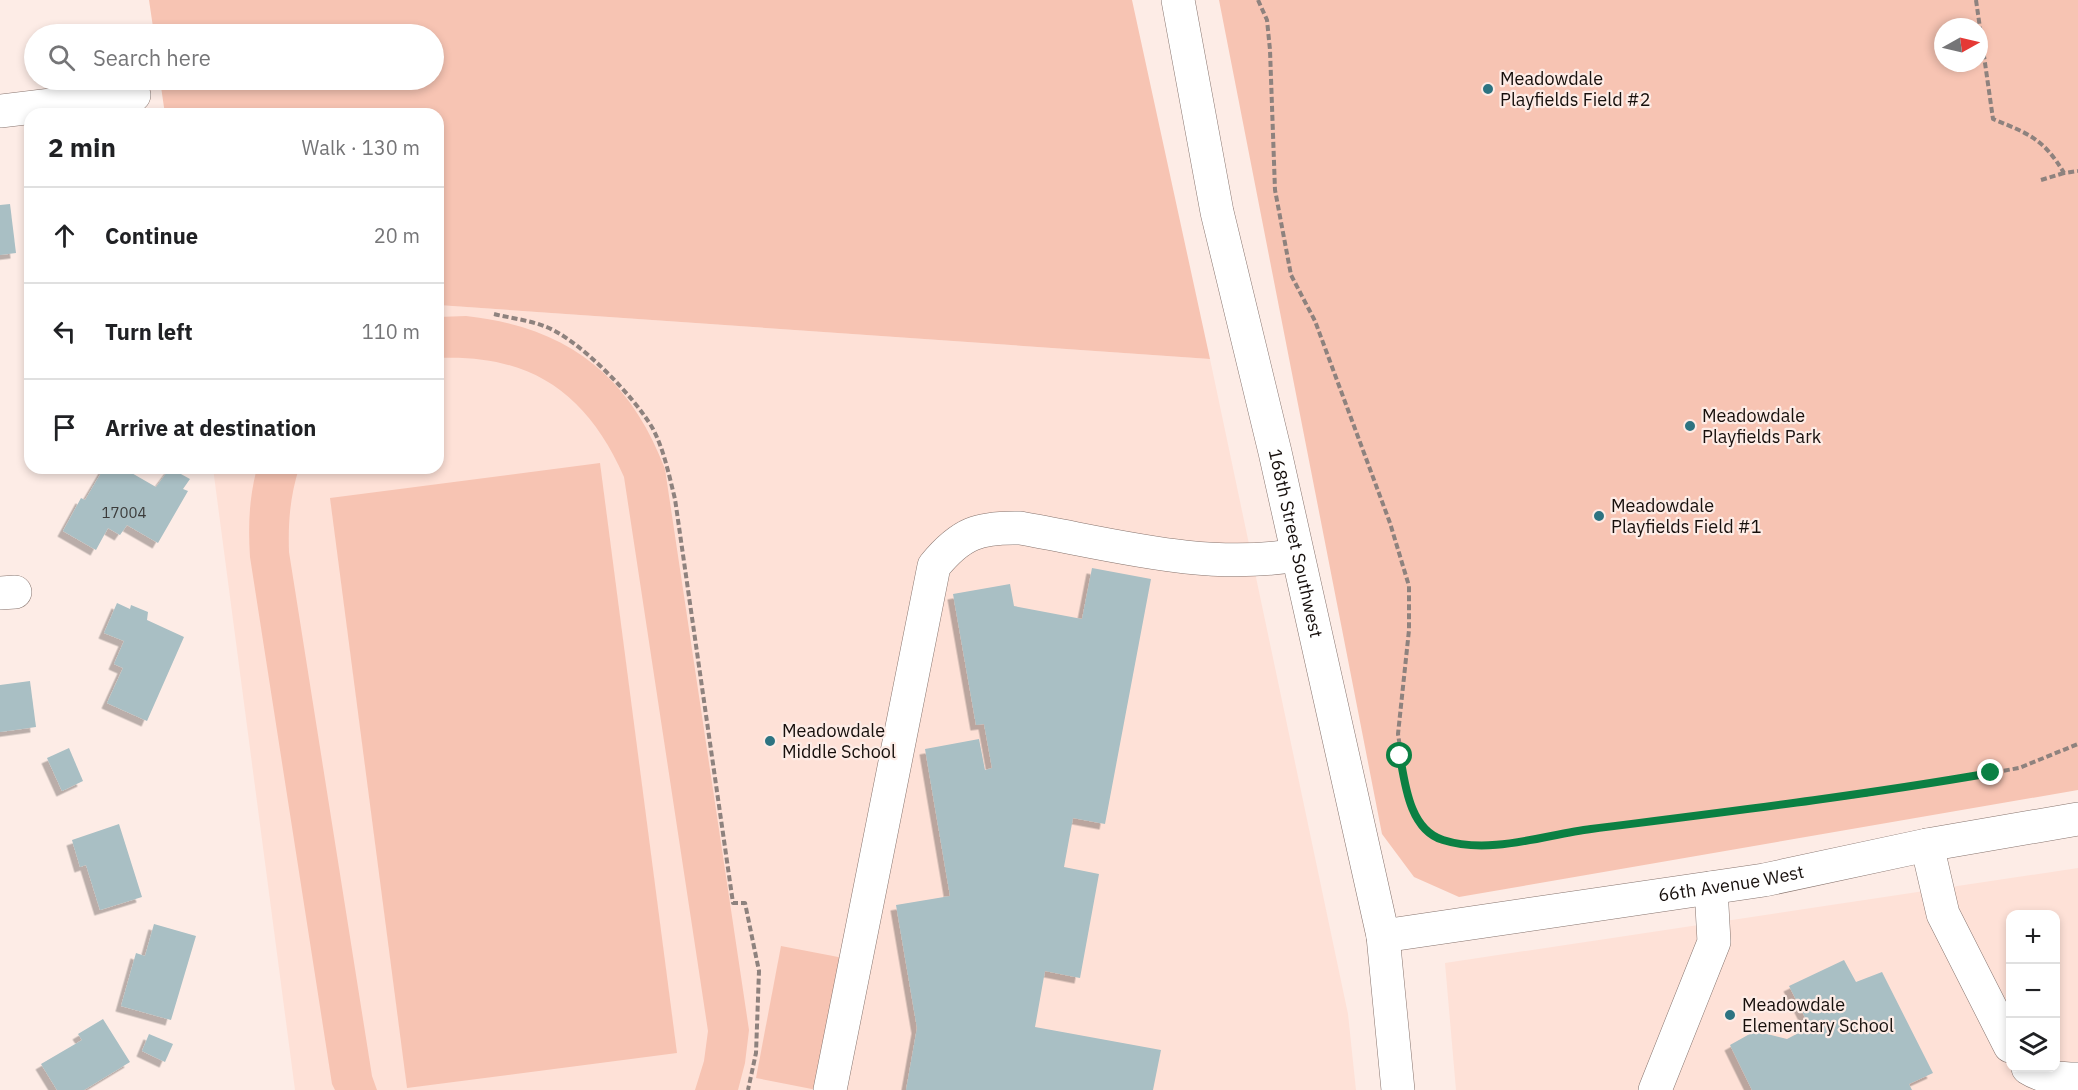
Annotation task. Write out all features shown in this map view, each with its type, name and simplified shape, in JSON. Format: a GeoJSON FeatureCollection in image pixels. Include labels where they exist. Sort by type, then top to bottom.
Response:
{"type":"FeatureCollection","features":[{"type":"Feature","properties":{"kind":"street","name":"168th Street Southwest"},"geometry":{"type":"LineString","coordinates":[[1178,0],[1217,212],[1383,936],[1398,1090]]}},
{"type":"Feature","properties":{"kind":"street"},"geometry":{"type":"LineString","coordinates":[[25,108],[134,95]]}},
{"type":"Feature","properties":{"kind":"street"},"geometry":{"type":"LineString","coordinates":[[0,111],[24,108]]}},
{"type":"Feature","properties":{"kind":"street"},"geometry":{"type":"LineString","coordinates":[[830,1090],[934,566],[950,546],[971,533],[996,527],[1020,528],[1204,561],[1239,562],[1297,555]]}},
{"type":"Feature","properties":{"kind":"street","name":"66th Avenue West"},"geometry":{"type":"LineString","coordinates":[[1383,936],[1764,880],[1927,845],[2078,819]]}},
{"type":"Feature","properties":{"kind":"street"},"geometry":{"type":"LineString","coordinates":[[1927,845],[1943,914],[2006,1038]]}},
{"type":"Feature","properties":{"kind":"street"},"geometry":{"type":"LineString","coordinates":[[1655,1090],[1713,942],[1711,888]]}},
{"type":"Feature","properties":{"kind":"street"},"geometry":{"type":"LineString","coordinates":[[2035,1072],[2058,1079],[2078,1079]]}},
{"type":"Feature","properties":{"kind":"path"},"geometry":{"type":"LineString","coordinates":[[1258,0],[1267,20],[1275,190],[1291,275],[1315,321],[1390,523],[1408,586],[1409,630],[1398,734],[1407,793],[1414,813],[1427,832],[1442,840],[1470,845],[1508,843],[1570,832],[1863,795],[1968,777],[2019,768],[2078,744]]}},
{"type":"Feature","properties":{"kind":"path"},"geometry":{"type":"LineString","coordinates":[[1976,0],[1993,119],[2035,136],[2052,153],[2064,173]]}},
{"type":"Feature","properties":{"kind":"path"},"geometry":{"type":"LineString","coordinates":[[2041,180],[2078,171]]}},
{"type":"Feature","properties":{"kind":"path"},"geometry":{"type":"LineString","coordinates":[[494,314],[545,326],[596,362],[635,402],[653,430],[666,462],[675,499],[733,903],[745,903],[759,972],[756,1053],[748,1090]]}},
{"type":"Feature","properties":{"kind":"shaded area"},"geometry":{"type":"Polygon","coordinates":[[[149,0],[1132,0],[1210,359],[444,305],[444,108],[164,108],[161,90],[444,90],[444,24],[153,24],[149,0]]]}},
{"type":"Feature","properties":{"kind":"shaded area","name":"Meadowdale Playfields Park"},"geometry":{"type":"Polygon","coordinates":[[[1219,0],[2078,0],[2078,790],[1459,897],[1414,877],[1382,834],[1219,0]]]}},
{"type":"Feature","properties":{"kind":"shaded area","name":"Meadowdale Middle School"},"geometry":{"type":"Polygon","coordinates":[[[444,305],[1210,359],[1348,1014],[1356,1090],[295,1090],[214,474],[444,474],[444,305]]]}},
{"type":"Feature","properties":{"kind":"shaded area"},"geometry":{"type":"Polygon","coordinates":[[[466,316],[502,322],[534,331],[563,344],[590,361],[613,382],[633,407],[650,436],[665,469],[749,1030],[745,1063],[738,1090],[695,1090],[704,1061],[708,1031],[624,477],[592,422],[573,401],[552,384],[528,372],[501,363],[444,358],[444,317],[466,316]]]}},
{"type":"Feature","properties":{"kind":"shaded area"},"geometry":{"type":"Polygon","coordinates":[[[600,463],[677,1053],[407,1088],[330,498],[600,463]]]}},
{"type":"Feature","properties":{"kind":"shaded area"},"geometry":{"type":"Polygon","coordinates":[[[256,474],[298,474],[290,510],[289,552],[372,1076],[377,1090],[335,1090],[332,1084],[250,557],[252,490],[256,474]]]}},
{"type":"Feature","properties":{"kind":"shaded area","name":"Meadowdale Elementary School"},"geometry":{"type":"Polygon","coordinates":[[[2078,868],[2078,1090],[1456,1090],[1445,963],[2078,868]]]}},
{"type":"Feature","properties":{"kind":"shaded area"},"geometry":{"type":"Polygon","coordinates":[[[781,946],[859,961],[817,1090],[756,1078],[781,946]]]}},
{"type":"Feature","properties":{"kind":"building"},"geometry":{"type":"Polygon","coordinates":[[[10,204],[16,253],[0,255],[0,205],[10,204]]]}},
{"type":"Feature","properties":{"kind":"building"},"geometry":{"type":"Polygon","coordinates":[[[100,474],[133,474],[156,487],[166,474],[181,474],[190,479],[183,489],[188,491],[158,543],[127,525],[120,535],[108,528],[96,550],[63,531],[81,498],[85,500],[100,474]]]}},
{"type":"Feature","properties":{"kind":"building"},"geometry":{"type":"Polygon","coordinates":[[[1092,568],[1151,579],[1105,824],[1073,818],[1064,867],[1099,874],[1080,978],[1045,971],[1035,1027],[1161,1050],[1153,1090],[906,1090],[917,1028],[896,905],[950,896],[925,749],[979,739],[985,770],[992,768],[984,724],[976,725],[953,594],[1010,584],[1014,606],[1082,619],[1092,568]]]}},
{"type":"Feature","properties":{"kind":"building"},"geometry":{"type":"Polygon","coordinates":[[[117,603],[130,609],[131,605],[148,612],[147,620],[184,637],[147,721],[107,703],[123,668],[114,664],[124,641],[104,633],[117,603]]]}},
{"type":"Feature","properties":{"kind":"building"},"geometry":{"type":"Polygon","coordinates":[[[30,681],[36,727],[0,732],[0,685],[30,681]]]}},
{"type":"Feature","properties":{"kind":"building"},"geometry":{"type":"Polygon","coordinates":[[[69,748],[83,781],[62,791],[47,758],[69,748]]]}},
{"type":"Feature","properties":{"kind":"building"},"geometry":{"type":"Polygon","coordinates":[[[119,824],[142,897],[100,910],[86,865],[80,867],[72,840],[119,824]]]}},
{"type":"Feature","properties":{"kind":"building"},"geometry":{"type":"Polygon","coordinates":[[[154,924],[196,936],[171,1020],[121,1006],[136,953],[145,956],[154,924]]]}},
{"type":"Feature","properties":{"kind":"building"},"geometry":{"type":"Polygon","coordinates":[[[1844,960],[1856,982],[1882,972],[1933,1073],[1909,1084],[1912,1090],[1752,1090],[1730,1045],[1755,1031],[1787,1039],[1810,1027],[1789,986],[1844,960]]]}},
{"type":"Feature","properties":{"kind":"building"},"geometry":{"type":"Polygon","coordinates":[[[103,1019],[130,1062],[84,1090],[57,1090],[41,1064],[82,1040],[78,1034],[103,1019]]]}},
{"type":"Feature","properties":{"kind":"building"},"geometry":{"type":"Polygon","coordinates":[[[149,1034],[173,1044],[165,1062],[142,1051],[149,1034]]]}},
{"type":"Feature","properties":{"kind":"place","name":"Meadowdale Playfields Field #2"},"geometry":{"type":"Point","coordinates":[1488,89]}},
{"type":"Feature","properties":{"kind":"place","name":"Meadowdale Playfields Park"},"geometry":{"type":"Point","coordinates":[1690,426]}},
{"type":"Feature","properties":{"kind":"place","name":"Meadowdale Playfields Field #1"},"geometry":{"type":"Point","coordinates":[1599,516]}},
{"type":"Feature","properties":{"kind":"place","name":"Meadowdale Middle School"},"geometry":{"type":"Point","coordinates":[770,741]}},
{"type":"Feature","properties":{"kind":"place","name":"Meadowdale Elementary School"},"geometry":{"type":"Point","coordinates":[1730,1015]}},
{"type":"Feature","properties":{"kind":"route"},"geometry":{"type":"LineString","coordinates":[[1400,756],[1407,793],[1414,813],[1427,832],[1442,840],[1470,845],[1508,843],[1570,832],[1863,795],[1991,773]]}}]}
